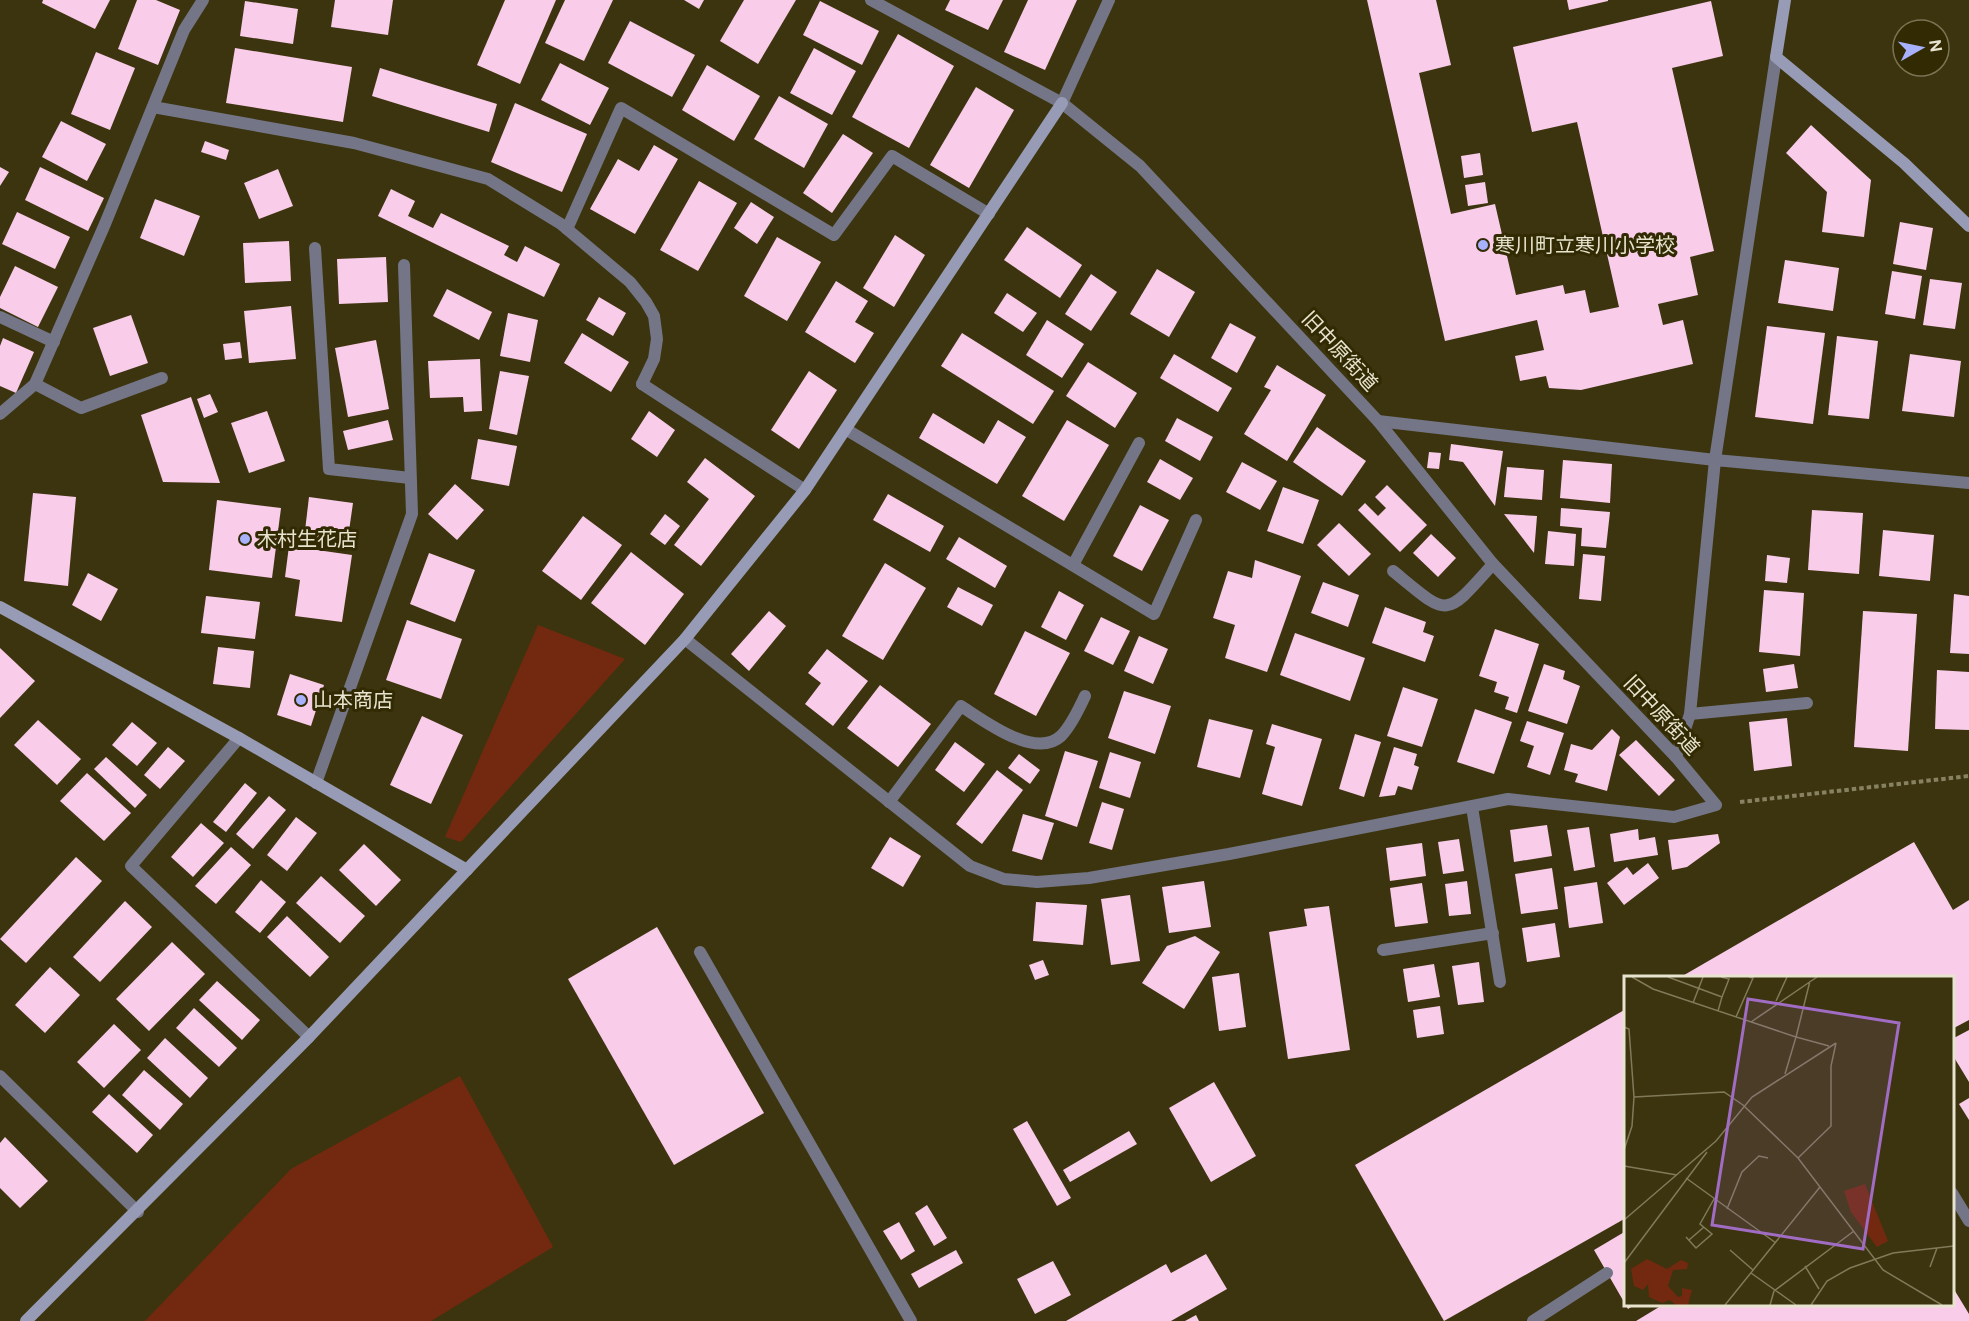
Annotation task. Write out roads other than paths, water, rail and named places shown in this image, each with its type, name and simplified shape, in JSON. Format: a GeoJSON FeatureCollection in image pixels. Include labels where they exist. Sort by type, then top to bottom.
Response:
{"type":"FeatureCollection","features":[{"type":"Feature","properties":{"kind":"street"},"geometry":{"type":"LineString","coordinates":[[0,414],[35,384],[184,30],[203,0]]}},
{"type":"Feature","properties":{"kind":"street","name":"旧中原街道"},"geometry":{"type":"LineString","coordinates":[[871,0],[1062,103],[1140,166],[1378,421],[1493,564],[1676,757],[1716,805],[1674,818],[1508,799],[1472,807]]}},
{"type":"Feature","properties":{"kind":"street"},"geometry":{"type":"LineString","coordinates":[[26,1321],[138,1212],[309,1037],[685,639],[805,490],[847,430],[1062,103],[1109,0]]}},
{"type":"Feature","properties":{"kind":"street"},"geometry":{"type":"LineString","coordinates":[[1676,757],[1690,714],[1715,460],[1785,0]]}},
{"type":"Feature","properties":{"kind":"street"},"geometry":{"type":"LineString","coordinates":[[1776,57],[1904,163],[1969,226]]}},
{"type":"Feature","properties":{"kind":"street"},"geometry":{"type":"LineString","coordinates":[[153,107],[354,143],[488,179],[567,229],[630,282],[651,309],[657,329],[656,349],[642,384],[805,490]]}},
{"type":"Feature","properties":{"kind":"street"},"geometry":{"type":"LineString","coordinates":[[567,229],[621,108],[834,235],[892,156],[988,214]]}},
{"type":"Feature","properties":{"kind":"street"},"geometry":{"type":"LineString","coordinates":[[315,248],[329,469],[410,478]]}},
{"type":"Feature","properties":{"kind":"street"},"geometry":{"type":"LineString","coordinates":[[316,783],[412,514],[404,266]]}},
{"type":"Feature","properties":{"kind":"street"},"geometry":{"type":"LineString","coordinates":[[0,317],[54,342]]}},
{"type":"Feature","properties":{"kind":"street"},"geometry":{"type":"LineString","coordinates":[[35,384],[81,408],[162,378]]}},
{"type":"Feature","properties":{"kind":"street"},"geometry":{"type":"LineString","coordinates":[[1378,421],[1715,460],[1969,483]]}},
{"type":"Feature","properties":{"kind":"street"},"geometry":{"type":"LineString","coordinates":[[847,430],[1154,614],[1196,520]]}},
{"type":"Feature","properties":{"kind":"street"},"geometry":{"type":"LineString","coordinates":[[1073,565],[1139,443]]}},
{"type":"Feature","properties":{"kind":"street"},"geometry":{"type":"LineString","coordinates":[[1393,571],[1434,604],[1448,605],[1460,601],[1493,564]]}},
{"type":"Feature","properties":{"kind":"street"},"geometry":{"type":"LineString","coordinates":[[0,607],[239,738],[467,870]]}},
{"type":"Feature","properties":{"kind":"street"},"geometry":{"type":"LineString","coordinates":[[685,639],[970,866],[1004,879],[1037,882],[1089,878],[1230,854],[1472,807],[1500,982]]}},
{"type":"Feature","properties":{"kind":"street"},"geometry":{"type":"LineString","coordinates":[[889,802],[961,706],[1014,738],[1043,743],[1060,736],[1085,696]]}},
{"type":"Feature","properties":{"kind":"street"},"geometry":{"type":"LineString","coordinates":[[1690,714],[1807,703]]}},
{"type":"Feature","properties":{"kind":"street"},"geometry":{"type":"LineString","coordinates":[[239,738],[131,866],[309,1037]]}},
{"type":"Feature","properties":{"kind":"street"},"geometry":{"type":"LineString","coordinates":[[1383,950],[1493,933]]}},
{"type":"Feature","properties":{"kind":"street"},"geometry":{"type":"LineString","coordinates":[[700,952],[911,1321]]}},
{"type":"Feature","properties":{"kind":"street"},"geometry":{"type":"LineString","coordinates":[[0,1076],[138,1212]]}},
{"type":"Feature","properties":{"kind":"street"},"geometry":{"type":"LineString","coordinates":[[1954,1194],[1969,1221]]}},
{"type":"Feature","properties":{"kind":"street"},"geometry":{"type":"LineString","coordinates":[[1533,1321],[1607,1273]]}},
{"type":"Feature","properties":{"kind":"place","name":"寒川町立寒川小学校"},"geometry":{"type":"Point","coordinates":[1483,245]}},
{"type":"Feature","properties":{"kind":"place","name":"木村生花店"},"geometry":{"type":"Point","coordinates":[245,539]}},
{"type":"Feature","properties":{"kind":"place","name":"山本商店"},"geometry":{"type":"Point","coordinates":[301,700]}}]}
